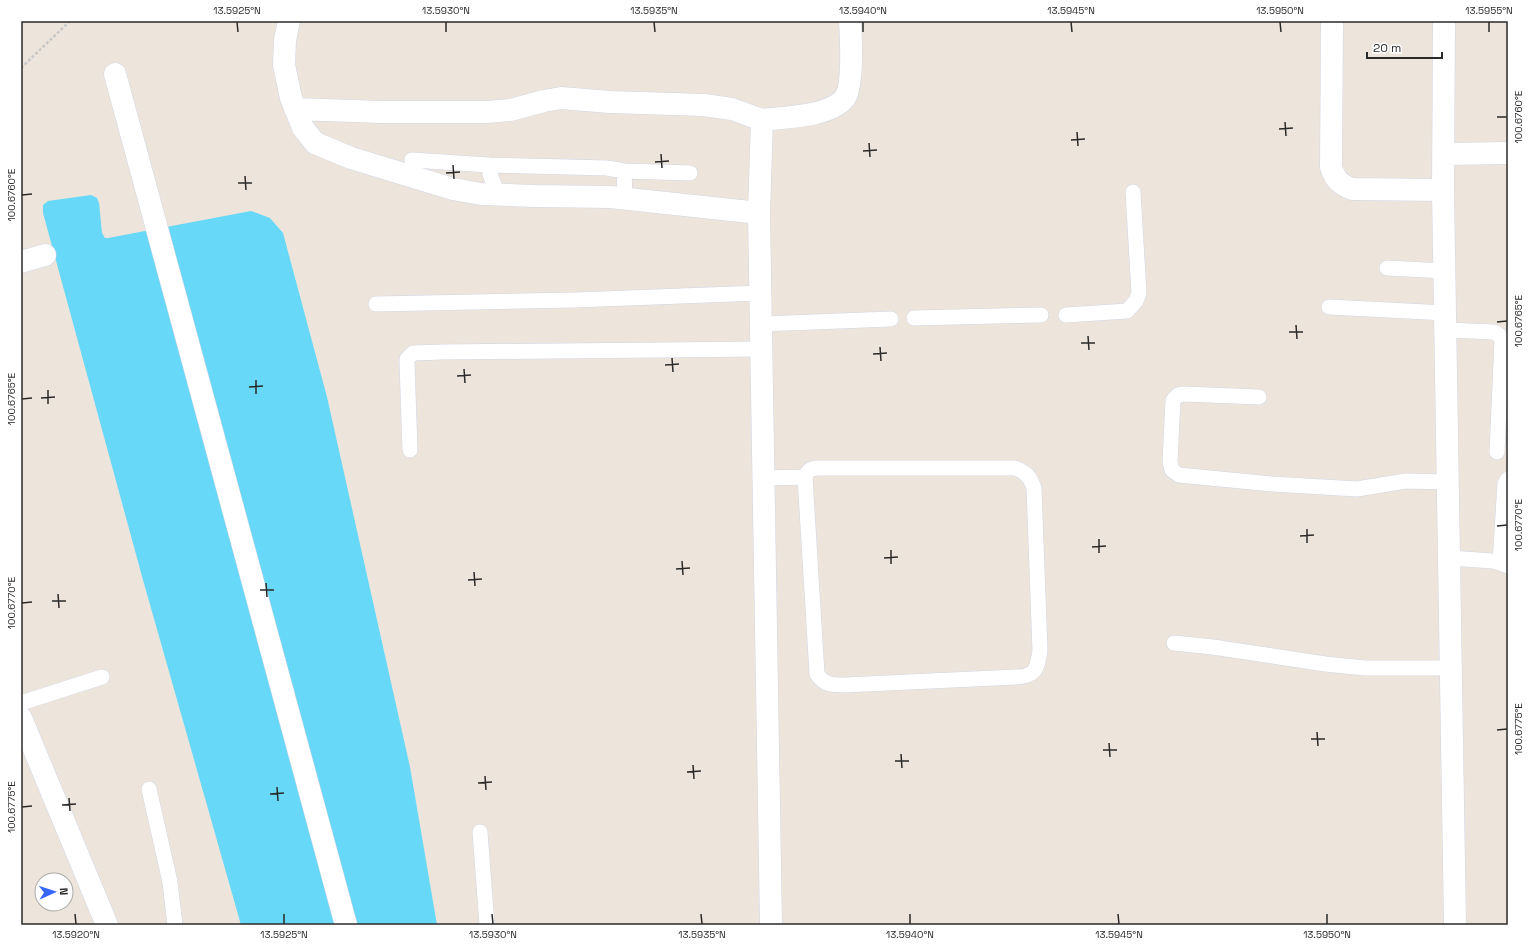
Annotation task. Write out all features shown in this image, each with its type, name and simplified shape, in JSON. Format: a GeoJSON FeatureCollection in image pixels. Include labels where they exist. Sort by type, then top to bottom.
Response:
{"type":"FeatureCollection","features":[{"type":"Feature","properties":{"kind":"street"},"geometry":{"type":"LineString","coordinates":[[289,21],[285,40],[284,66],[295,109],[303,128],[315,143],[343,155],[453,189],[481,194],[610,197],[759,213]]}},
{"type":"Feature","properties":{"kind":"street"},"geometry":{"type":"LineString","coordinates":[[295,109],[382,112],[488,112],[510,110],[561,98],[610,102],[704,105],[732,108],[762,120],[803,115],[831,109],[844,99],[848,89],[850,68],[850,21]]}},
{"type":"Feature","properties":{"kind":"street"},"geometry":{"type":"LineString","coordinates":[[1332,21],[1331,166],[1334,177],[1341,185],[1352,189],[1443,190]]}},
{"type":"Feature","properties":{"kind":"street"},"geometry":{"type":"LineString","coordinates":[[1444,21],[1443,190],[1455,925]]}},
{"type":"Feature","properties":{"kind":"street"},"geometry":{"type":"LineString","coordinates":[[114,74],[346,925]]}},
{"type":"Feature","properties":{"kind":"street"},"geometry":{"type":"LineString","coordinates":[[762,120],[759,213],[771,925]]}},
{"type":"Feature","properties":{"kind":"street"},"geometry":{"type":"LineString","coordinates":[[1444,154],[1508,154]]}},
{"type":"Feature","properties":{"kind":"street"},"geometry":{"type":"LineString","coordinates":[[21,262],[45,255]]}},
{"type":"Feature","properties":{"kind":"street"},"geometry":{"type":"LineString","coordinates":[[21,718],[107,925]]}},
{"type":"Feature","properties":{"kind":"lane"},"geometry":{"type":"LineString","coordinates":[[412,160],[489,165],[607,168],[690,173]]}},
{"type":"Feature","properties":{"kind":"lane"},"geometry":{"type":"LineString","coordinates":[[489,165],[490,174],[498,195]]}},
{"type":"Feature","properties":{"kind":"lane"},"geometry":{"type":"LineString","coordinates":[[624,170],[625,199]]}},
{"type":"Feature","properties":{"kind":"lane"},"geometry":{"type":"LineString","coordinates":[[1066,315],[1127,311],[1136,301],[1139,292],[1133,192]]}},
{"type":"Feature","properties":{"kind":"lane"},"geometry":{"type":"LineString","coordinates":[[1387,268],[1445,271]]}},
{"type":"Feature","properties":{"kind":"lane"},"geometry":{"type":"LineString","coordinates":[[376,304],[576,300],[760,293]]}},
{"type":"Feature","properties":{"kind":"lane"},"geometry":{"type":"LineString","coordinates":[[1329,307],[1446,322],[1494,332],[1498,335],[1502,340],[1497,452]]}},
{"type":"Feature","properties":{"kind":"lane"},"geometry":{"type":"LineString","coordinates":[[914,318],[1041,315]]}},
{"type":"Feature","properties":{"kind":"lane"},"geometry":{"type":"LineString","coordinates":[[761,324],[891,319]]}},
{"type":"Feature","properties":{"kind":"lane"},"geometry":{"type":"LineString","coordinates":[[410,450],[407,359],[413,353],[450,351],[761,349]]}},
{"type":"Feature","properties":{"kind":"lane"},"geometry":{"type":"LineString","coordinates":[[1259,397],[1178,395],[1174,400],[1170,462],[1172,470],[1179,475],[1272,484],[1357,489],[1406,481],[1448,482]]}},
{"type":"Feature","properties":{"kind":"lane"},"geometry":{"type":"LineString","coordinates":[[812,468],[1015,468],[1024,472],[1030,477],[1034,488],[1040,651],[1035,671],[1027,677],[845,685],[830,685],[822,681],[816,674],[805,477],[808,471],[812,468]]}},
{"type":"Feature","properties":{"kind":"lane"},"geometry":{"type":"LineString","coordinates":[[763,478],[805,477]]}},
{"type":"Feature","properties":{"kind":"lane"},"geometry":{"type":"LineString","coordinates":[[1449,558],[1493,561],[1504,565],[1505,483],[1508,479]]}},
{"type":"Feature","properties":{"kind":"lane"},"geometry":{"type":"LineString","coordinates":[[1174,643],[1220,648],[1325,664],[1365,668],[1451,668]]}},
{"type":"Feature","properties":{"kind":"lane"},"geometry":{"type":"LineString","coordinates":[[21,703],[102,677]]}},
{"type":"Feature","properties":{"kind":"lane"},"geometry":{"type":"LineString","coordinates":[[149,789],[170,882],[175,925]]}},
{"type":"Feature","properties":{"kind":"lane"},"geometry":{"type":"LineString","coordinates":[[480,832],[487,925]]}},
{"type":"Feature","properties":{"kind":"path"},"geometry":{"type":"LineString","coordinates":[[21,68],[70,21]]}},
{"type":"Feature","properties":{"kind":"water"},"geometry":{"type":"Polygon","coordinates":[[[91,195],[97,198],[99,203],[102,233],[105,238],[251,211],[270,218],[283,233],[327,397],[410,767],[437,925],[241,925],[143,580],[43,213],[43,205],[48,201],[91,195]]]}}]}
